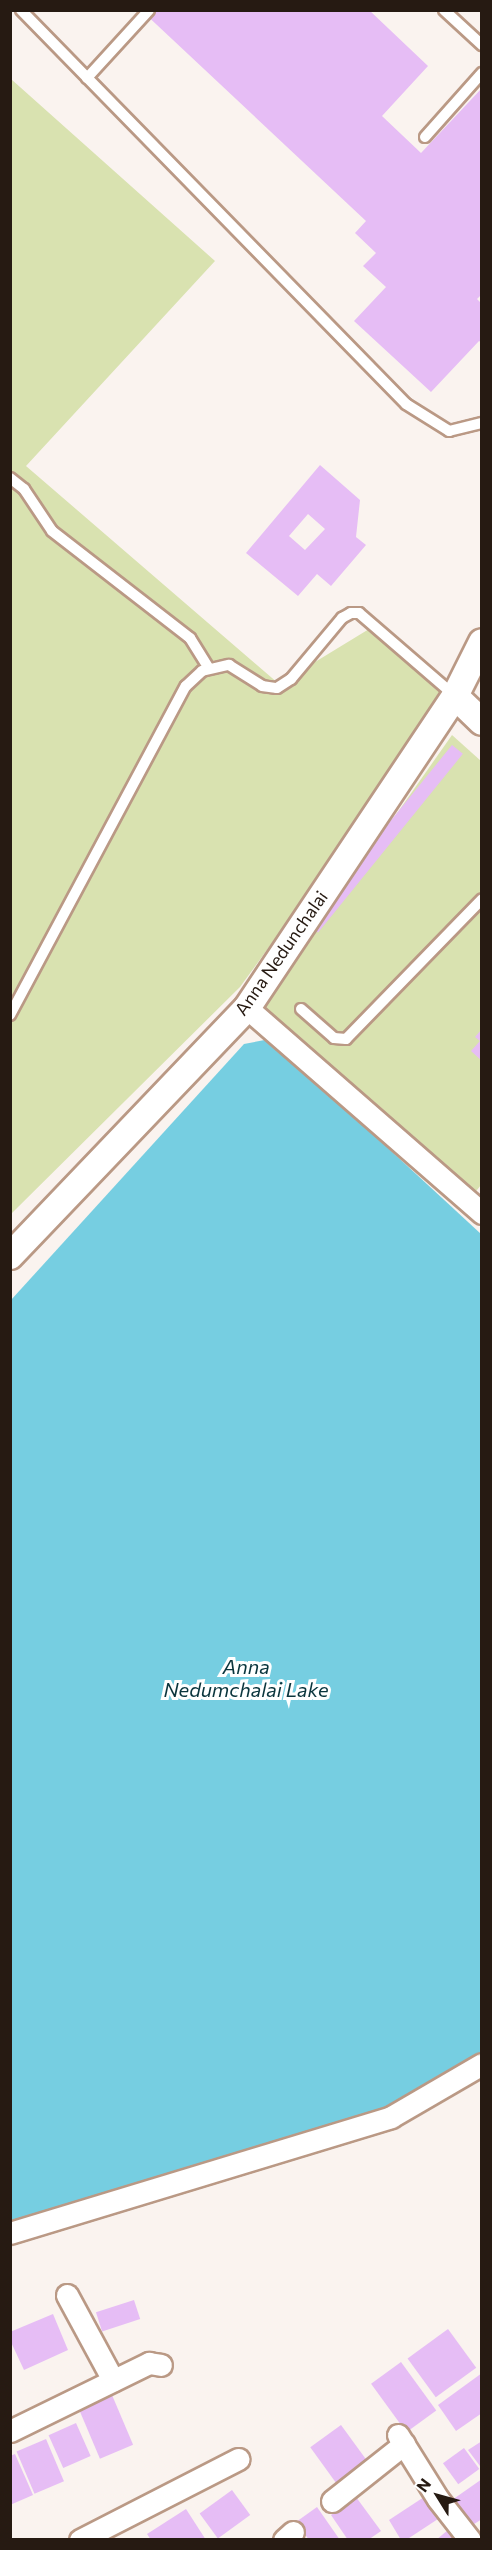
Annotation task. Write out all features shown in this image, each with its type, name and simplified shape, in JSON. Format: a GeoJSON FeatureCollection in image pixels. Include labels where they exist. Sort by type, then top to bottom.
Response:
{"type":"FeatureCollection","features":[{"type":"Feature","properties":{"kind":"street","name":"Anna Nedunchalai"},"geometry":{"type":"LineString","coordinates":[[10,1256],[247,1008],[455,696],[482,642]]}},
{"type":"Feature","properties":{"kind":"street"},"geometry":{"type":"LineString","coordinates":[[455,696],[482,722]]}},
{"type":"Feature","properties":{"kind":"street"},"geometry":{"type":"LineString","coordinates":[[247,1008],[482,1213]]}},
{"type":"Feature","properties":{"kind":"street"},"geometry":{"type":"LineString","coordinates":[[10,2233],[391,2117],[482,2064]]}},
{"type":"Feature","properties":{"kind":"street"},"geometry":{"type":"LineString","coordinates":[[67,2295],[113,2380]]}},
{"type":"Feature","properties":{"kind":"street"},"geometry":{"type":"LineString","coordinates":[[10,2431],[149,2363],[161,2365]]}},
{"type":"Feature","properties":{"kind":"street"},"geometry":{"type":"LineString","coordinates":[[332,2501],[401,2440],[438,2499],[470,2540]]}},
{"type":"Feature","properties":{"kind":"street"},"geometry":{"type":"LineString","coordinates":[[80,2540],[238,2459]]}},
{"type":"Feature","properties":{"kind":"lane"},"geometry":{"type":"LineString","coordinates":[[21,10],[406,404],[449,431],[482,423]]}},
{"type":"Feature","properties":{"kind":"lane"},"geometry":{"type":"LineString","coordinates":[[87,78],[149,10]]}},
{"type":"Feature","properties":{"kind":"lane"},"geometry":{"type":"LineString","coordinates":[[444,10],[482,45]]}},
{"type":"Feature","properties":{"kind":"lane"},"geometry":{"type":"LineString","coordinates":[[425,137],[482,74]]}},
{"type":"Feature","properties":{"kind":"lane"},"geometry":{"type":"LineString","coordinates":[[10,478],[24,489],[52,531],[190,638],[209,668]]}},
{"type":"Feature","properties":{"kind":"lane"},"geometry":{"type":"LineString","coordinates":[[10,1015],[186,687],[195,676],[209,668],[228,666],[262,686],[277,688],[291,679],[342,618],[351,612],[359,613],[455,696]]}},
{"type":"Feature","properties":{"kind":"lane"},"geometry":{"type":"LineString","coordinates":[[301,1009],[334,1038],[346,1038],[482,899]]}},
{"type":"Feature","properties":{"kind":"green space"},"geometry":{"type":"Polygon","coordinates":[[[11,79],[215,261],[26,466],[279,684],[374,626],[450,697],[240,987],[11,1214],[11,79]]]}},
{"type":"Feature","properties":{"kind":"green space"},"geometry":{"type":"Polygon","coordinates":[[[452,735],[481,761],[481,1185],[473,1195],[261,1007],[452,735]]]}},
{"type":"Feature","properties":{"kind":"water","name":"Anna Nedumchalai Lake"},"geometry":{"type":"Polygon","coordinates":[[[270,1039],[481,1234],[481,2055],[396,2106],[11,2225],[11,1300],[244,1044],[270,1039]]]}},
{"type":"Feature","properties":{"kind":"building"},"geometry":{"type":"Polygon","coordinates":[[[141,10],[369,10],[428,66],[382,116],[421,153],[482,88],[482,294],[477,299],[482,304],[482,343],[479,341],[431,392],[354,321],[386,287],[363,266],[376,253],[355,233],[366,221],[141,10]]]}},
{"type":"Feature","properties":{"kind":"building"},"geometry":{"type":"Polygon","coordinates":[[[320,465],[360,500],[356,537],[366,545],[331,586],[317,574],[298,596],[246,553],[320,465]],[[308,514],[289,536],[305,550],[325,529],[308,514]]]}},
{"type":"Feature","properties":{"kind":"building"},"geometry":{"type":"Polygon","coordinates":[[[452,745],[463,754],[318,933],[307,924],[452,745]]]}},
{"type":"Feature","properties":{"kind":"building"},"geometry":{"type":"Polygon","coordinates":[[[482,1029],[482,1061],[471,1051],[480,1041],[475,1037],[482,1029]]]}},
{"type":"Feature","properties":{"kind":"building"},"geometry":{"type":"Polygon","coordinates":[[[134,2300],[140,2319],[102,2331],[96,2312],[134,2300]]]}},
{"type":"Feature","properties":{"kind":"building"},"geometry":{"type":"Polygon","coordinates":[[[53,2314],[68,2350],[24,2370],[10,2340],[10,2332],[53,2314]]]}},
{"type":"Feature","properties":{"kind":"building"},"geometry":{"type":"Polygon","coordinates":[[[448,2329],[476,2368],[436,2397],[408,2358],[448,2329]]]}},
{"type":"Feature","properties":{"kind":"building"},"geometry":{"type":"Polygon","coordinates":[[[401,2362],[436,2411],[406,2432],[371,2384],[401,2362]]]}},
{"type":"Feature","properties":{"kind":"building"},"geometry":{"type":"Polygon","coordinates":[[[482,2373],[482,2413],[456,2431],[438,2405],[482,2373]]]}},
{"type":"Feature","properties":{"kind":"building"},"geometry":{"type":"Polygon","coordinates":[[[112,2395],[133,2445],[100,2459],[79,2409],[112,2395]]]}},
{"type":"Feature","properties":{"kind":"building"},"geometry":{"type":"Polygon","coordinates":[[[76,2423],[91,2456],[63,2468],[49,2435],[76,2423]]]}},
{"type":"Feature","properties":{"kind":"building"},"geometry":{"type":"Polygon","coordinates":[[[341,2425],[367,2461],[336,2483],[310,2447],[341,2425]]]}},
{"type":"Feature","properties":{"kind":"building"},"geometry":{"type":"Polygon","coordinates":[[[46,2439],[64,2481],[35,2494],[17,2452],[46,2439]]]}},
{"type":"Feature","properties":{"kind":"building"},"geometry":{"type":"Polygon","coordinates":[[[482,2441],[482,2465],[480,2466],[468,2450],[482,2441]]]}},
{"type":"Feature","properties":{"kind":"building"},"geometry":{"type":"Polygon","coordinates":[[[464,2448],[479,2469],[458,2484],[443,2463],[464,2448]]]}},
{"type":"Feature","properties":{"kind":"building"},"geometry":{"type":"Polygon","coordinates":[[[15,2454],[33,2495],[10,2505],[10,2456],[15,2454]]]}},
{"type":"Feature","properties":{"kind":"building"},"geometry":{"type":"Polygon","coordinates":[[[482,2479],[482,2519],[471,2526],[452,2500],[482,2479]]]}},
{"type":"Feature","properties":{"kind":"building"},"geometry":{"type":"Polygon","coordinates":[[[232,2490],[250,2515],[218,2539],[200,2514],[232,2490]]]}},
{"type":"Feature","properties":{"kind":"building"},"geometry":{"type":"Polygon","coordinates":[[[356,2497],[381,2531],[368,2540],[348,2540],[331,2515],[356,2497]]]}},
{"type":"Feature","properties":{"kind":"building"},"geometry":{"type":"Polygon","coordinates":[[[424,2497],[438,2519],[406,2540],[401,2540],[389,2520],[424,2497]]]}},
{"type":"Feature","properties":{"kind":"building"},"geometry":{"type":"Polygon","coordinates":[[[317,2507],[340,2540],[309,2540],[296,2522],[317,2507]]]}},
{"type":"Feature","properties":{"kind":"building"},"geometry":{"type":"Polygon","coordinates":[[[186,2509],[206,2540],[151,2540],[147,2534],[186,2509]]]}},
{"type":"Feature","properties":{"kind":"building"},"geometry":{"type":"Polygon","coordinates":[[[448,2530],[456,2540],[436,2540],[448,2530]]]}}]}
